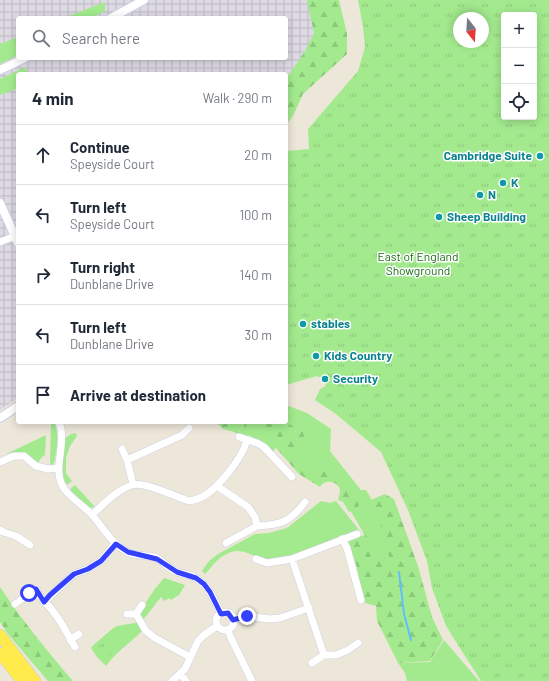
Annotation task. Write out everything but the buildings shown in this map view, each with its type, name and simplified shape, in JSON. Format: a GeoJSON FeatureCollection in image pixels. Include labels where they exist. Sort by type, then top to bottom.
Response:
{"type":"FeatureCollection","features":[{"type":"Feature","properties":{"kind":"main road"},"geometry":{"type":"LineString","coordinates":[[0,635],[34,681]]}},
{"type":"Feature","properties":{"kind":"main road"},"geometry":{"type":"LineString","coordinates":[[0,653],[22,681]]}},
{"type":"Feature","properties":{"kind":"street"},"geometry":{"type":"LineString","coordinates":[[115,16],[144,0]]}},
{"type":"Feature","properties":{"kind":"street"},"geometry":{"type":"LineString","coordinates":[[0,70],[21,60]]}},
{"type":"Feature","properties":{"kind":"street"},"geometry":{"type":"LineString","coordinates":[[0,203],[16,239],[0,242]]}},
{"type":"Feature","properties":{"kind":"street"},"geometry":{"type":"LineString","coordinates":[[0,418],[16,407]]}},
{"type":"Feature","properties":{"kind":"street"},"geometry":{"type":"LineString","coordinates":[[60,424],[62,430],[62,443],[58,468],[60,479],[65,489],[92,515],[116,544],[128,552],[157,559],[177,572],[196,578],[204,584],[210,592],[221,614]]}},
{"type":"Feature","properties":{"kind":"street"},"geometry":{"type":"LineString","coordinates":[[127,460],[182,435],[189,428]]}},
{"type":"Feature","properties":{"kind":"street"},"geometry":{"type":"LineString","coordinates":[[239,437],[264,447],[292,477]]}},
{"type":"Feature","properties":{"kind":"street"},"geometry":{"type":"LineString","coordinates":[[92,515],[115,494],[133,484],[147,486],[189,501],[205,496],[217,486],[242,453],[247,440]]}},
{"type":"Feature","properties":{"kind":"street"},"geometry":{"type":"LineString","coordinates":[[122,449],[127,460],[133,484]]}},
{"type":"Feature","properties":{"kind":"street"},"geometry":{"type":"LineString","coordinates":[[0,462],[14,456],[24,456],[36,466],[48,469],[58,468]]}},
{"type":"Feature","properties":{"kind":"street"},"geometry":{"type":"LineString","coordinates":[[217,486],[248,508],[255,517],[257,526]]}},
{"type":"Feature","properties":{"kind":"street"},"geometry":{"type":"LineString","coordinates":[[226,543],[257,526],[284,522],[297,513],[305,502]]}},
{"type":"Feature","properties":{"kind":"street"},"geometry":{"type":"LineString","coordinates":[[0,530],[3,532],[18,533],[30,545]]}},
{"type":"Feature","properties":{"kind":"street"},"geometry":{"type":"LineString","coordinates":[[256,559],[264,566],[292,559],[357,534]]}},
{"type":"Feature","properties":{"kind":"street"},"geometry":{"type":"LineString","coordinates":[[342,539],[347,548],[361,600]]}},
{"type":"Feature","properties":{"kind":"street"},"geometry":{"type":"LineString","coordinates":[[44,602],[74,574],[88,569],[101,561],[116,544]]}},
{"type":"Feature","properties":{"kind":"street"},"geometry":{"type":"LineString","coordinates":[[292,559],[324,655]]}},
{"type":"Feature","properties":{"kind":"street"},"geometry":{"type":"LineString","coordinates":[[15,604],[36,589],[44,602],[56,614],[75,647]]}},
{"type":"Feature","properties":{"kind":"street"},"geometry":{"type":"LineString","coordinates":[[136,614],[142,605]]}},
{"type":"Feature","properties":{"kind":"street"},"geometry":{"type":"LineString","coordinates":[[233,620],[247,616],[269,619],[280,618],[309,608]]}},
{"type":"Feature","properties":{"kind":"street"},"geometry":{"type":"LineString","coordinates":[[217,626],[217,618],[221,614],[228,613],[233,620],[232,626],[228,630]]}},
{"type":"Feature","properties":{"kind":"street"},"geometry":{"type":"LineString","coordinates":[[127,614],[136,614]]}},
{"type":"Feature","properties":{"kind":"street"},"geometry":{"type":"LineString","coordinates":[[136,614],[146,631],[155,638],[190,657]]}},
{"type":"Feature","properties":{"kind":"street"},"geometry":{"type":"LineString","coordinates":[[217,626],[220,629],[228,630]]}},
{"type":"Feature","properties":{"kind":"street"},"geometry":{"type":"LineString","coordinates":[[172,681],[185,669],[198,641],[217,626]]}},
{"type":"Feature","properties":{"kind":"street"},"geometry":{"type":"LineString","coordinates":[[228,630],[252,681]]}},
{"type":"Feature","properties":{"kind":"street"},"geometry":{"type":"LineString","coordinates":[[70,640],[79,634]]}},
{"type":"Feature","properties":{"kind":"street"},"geometry":{"type":"LineString","coordinates":[[312,663],[324,655],[336,655],[348,650],[358,643]]}},
{"type":"Feature","properties":{"kind":"street"},"geometry":{"type":"LineString","coordinates":[[180,674],[186,681]]}},
{"type":"Feature","properties":{"kind":"shaded area"},"geometry":{"type":"Polygon","coordinates":[[[0,0],[335,0],[288,103],[288,72],[16,72],[16,399],[0,410],[0,0]]]}},
{"type":"Feature","properties":{"kind":"green space"},"geometry":{"type":"Polygon","coordinates":[[[307,0],[339,0],[347,34],[347,54],[303,94],[293,116],[288,122],[288,76],[305,51],[314,33],[307,0]]]}},
{"type":"Feature","properties":{"kind":"green space","name":"East of England Showground"},"geometry":{"type":"Polygon","coordinates":[[[358,0],[549,0],[549,681],[481,681],[446,626],[432,588],[427,561],[408,510],[381,452],[336,414],[315,400],[320,389],[326,386],[321,378],[317,376],[288,384],[288,151],[309,149],[308,129],[358,71],[365,47],[358,0]]]}},
{"type":"Feature","properties":{"kind":"green space"},"geometry":{"type":"Polygon","coordinates":[[[105,2],[105,11],[95,16],[69,16],[105,2]]]}},
{"type":"Feature","properties":{"kind":"green space"},"geometry":{"type":"Polygon","coordinates":[[[16,38],[16,56],[0,64],[0,44],[16,38]]]}},
{"type":"Feature","properties":{"kind":"green space"},"geometry":{"type":"Polygon","coordinates":[[[25,67],[27,72],[16,72],[16,89],[0,95],[0,79],[25,67]]]}},
{"type":"Feature","properties":{"kind":"green space"},"geometry":{"type":"Polygon","coordinates":[[[288,406],[307,413],[331,429],[330,451],[361,490],[366,490],[371,498],[382,525],[391,561],[372,570],[363,532],[350,510],[356,494],[300,461],[293,452],[287,424],[288,406]]]}},
{"type":"Feature","properties":{"kind":"green space"},"geometry":{"type":"Polygon","coordinates":[[[288,423],[303,432],[306,447],[295,449],[295,455],[310,467],[335,468],[357,494],[359,506],[349,512],[343,502],[338,500],[340,490],[337,484],[328,482],[322,484],[320,487],[299,474],[275,447],[278,438],[258,424],[288,423]]]}},
{"type":"Feature","properties":{"kind":"green space"},"geometry":{"type":"Polygon","coordinates":[[[51,424],[55,424],[57,432],[56,453],[54,463],[50,466],[51,424]]]}},
{"type":"Feature","properties":{"kind":"green space"},"geometry":{"type":"Polygon","coordinates":[[[218,424],[246,424],[248,436],[223,429],[218,424]]]}},
{"type":"Feature","properties":{"kind":"green space"},"geometry":{"type":"Polygon","coordinates":[[[240,424],[263,424],[281,438],[273,452],[261,442],[246,434],[240,424]]]}},
{"type":"Feature","properties":{"kind":"green space"},"geometry":{"type":"Polygon","coordinates":[[[76,433],[77,436],[70,446],[66,458],[66,473],[72,481],[66,484],[62,472],[65,438],[76,433]]]}},
{"type":"Feature","properties":{"kind":"green space"},"geometry":{"type":"Polygon","coordinates":[[[46,435],[45,455],[38,463],[21,453],[15,452],[6,454],[46,435]]]}},
{"type":"Feature","properties":{"kind":"green space"},"geometry":{"type":"Polygon","coordinates":[[[75,485],[95,507],[89,508],[71,492],[71,488],[75,485]]]}},
{"type":"Feature","properties":{"kind":"green space"},"geometry":{"type":"Polygon","coordinates":[[[385,494],[394,499],[418,566],[432,617],[443,640],[430,661],[398,663],[377,621],[376,606],[366,603],[363,600],[356,564],[345,546],[352,538],[366,535],[374,567],[378,561],[390,560],[378,515],[371,500],[385,494]]]}},
{"type":"Feature","properties":{"kind":"green space"},"geometry":{"type":"Polygon","coordinates":[[[321,501],[330,503],[336,501],[359,530],[275,560],[269,560],[246,552],[235,551],[223,556],[205,574],[202,571],[209,561],[218,554],[255,534],[269,533],[287,528],[321,501]]]}},
{"type":"Feature","properties":{"kind":"green space"},"geometry":{"type":"Polygon","coordinates":[[[164,578],[185,585],[179,595],[171,600],[169,598],[164,601],[161,597],[143,620],[139,613],[164,578]]]}},
{"type":"Feature","properties":{"kind":"green space"},"geometry":{"type":"Polygon","coordinates":[[[0,587],[35,635],[73,681],[48,681],[7,633],[0,622],[0,587]]]}},
{"type":"Feature","properties":{"kind":"green space"},"geometry":{"type":"Polygon","coordinates":[[[137,622],[142,631],[106,666],[91,648],[115,627],[137,622]]]}},
{"type":"Feature","properties":{"kind":"green space"},"geometry":{"type":"Polygon","coordinates":[[[444,640],[479,681],[407,681],[405,673],[398,663],[430,662],[444,640]]]}},
{"type":"Feature","properties":{"kind":"green space"},"geometry":{"type":"Polygon","coordinates":[[[101,643],[107,643],[112,648],[110,657],[107,659],[101,659],[96,654],[96,648],[101,643]]]}},
{"type":"Feature","properties":{"kind":"waterway"},"geometry":{"type":"LineString","coordinates":[[399,572],[404,614],[411,640]]}},
{"type":"Feature","properties":{"kind":"place","name":"Cambridge Suite"},"geometry":{"type":"Point","coordinates":[540,156]}},
{"type":"Feature","properties":{"kind":"place","name":"K"},"geometry":{"type":"Point","coordinates":[503,183]}},
{"type":"Feature","properties":{"kind":"place","name":"N"},"geometry":{"type":"Point","coordinates":[480,195]}},
{"type":"Feature","properties":{"kind":"place","name":"Sheep Building"},"geometry":{"type":"Point","coordinates":[439,217]}},
{"type":"Feature","properties":{"kind":"place","name":"stables"},"geometry":{"type":"Point","coordinates":[303,324]}},
{"type":"Feature","properties":{"kind":"place","name":"Kids Country"},"geometry":{"type":"Point","coordinates":[316,356]}},
{"type":"Feature","properties":{"kind":"place","name":"Security"},"geometry":{"type":"Point","coordinates":[325,379]}},
{"type":"Feature","properties":{"kind":"route"},"geometry":{"type":"LineString","coordinates":[[29,593],[36,589],[44,602],[74,574],[88,569],[101,561],[116,544],[128,552],[157,559],[177,572],[196,578],[204,584],[210,592],[221,614],[228,613],[233,620],[247,616]]}}]}
